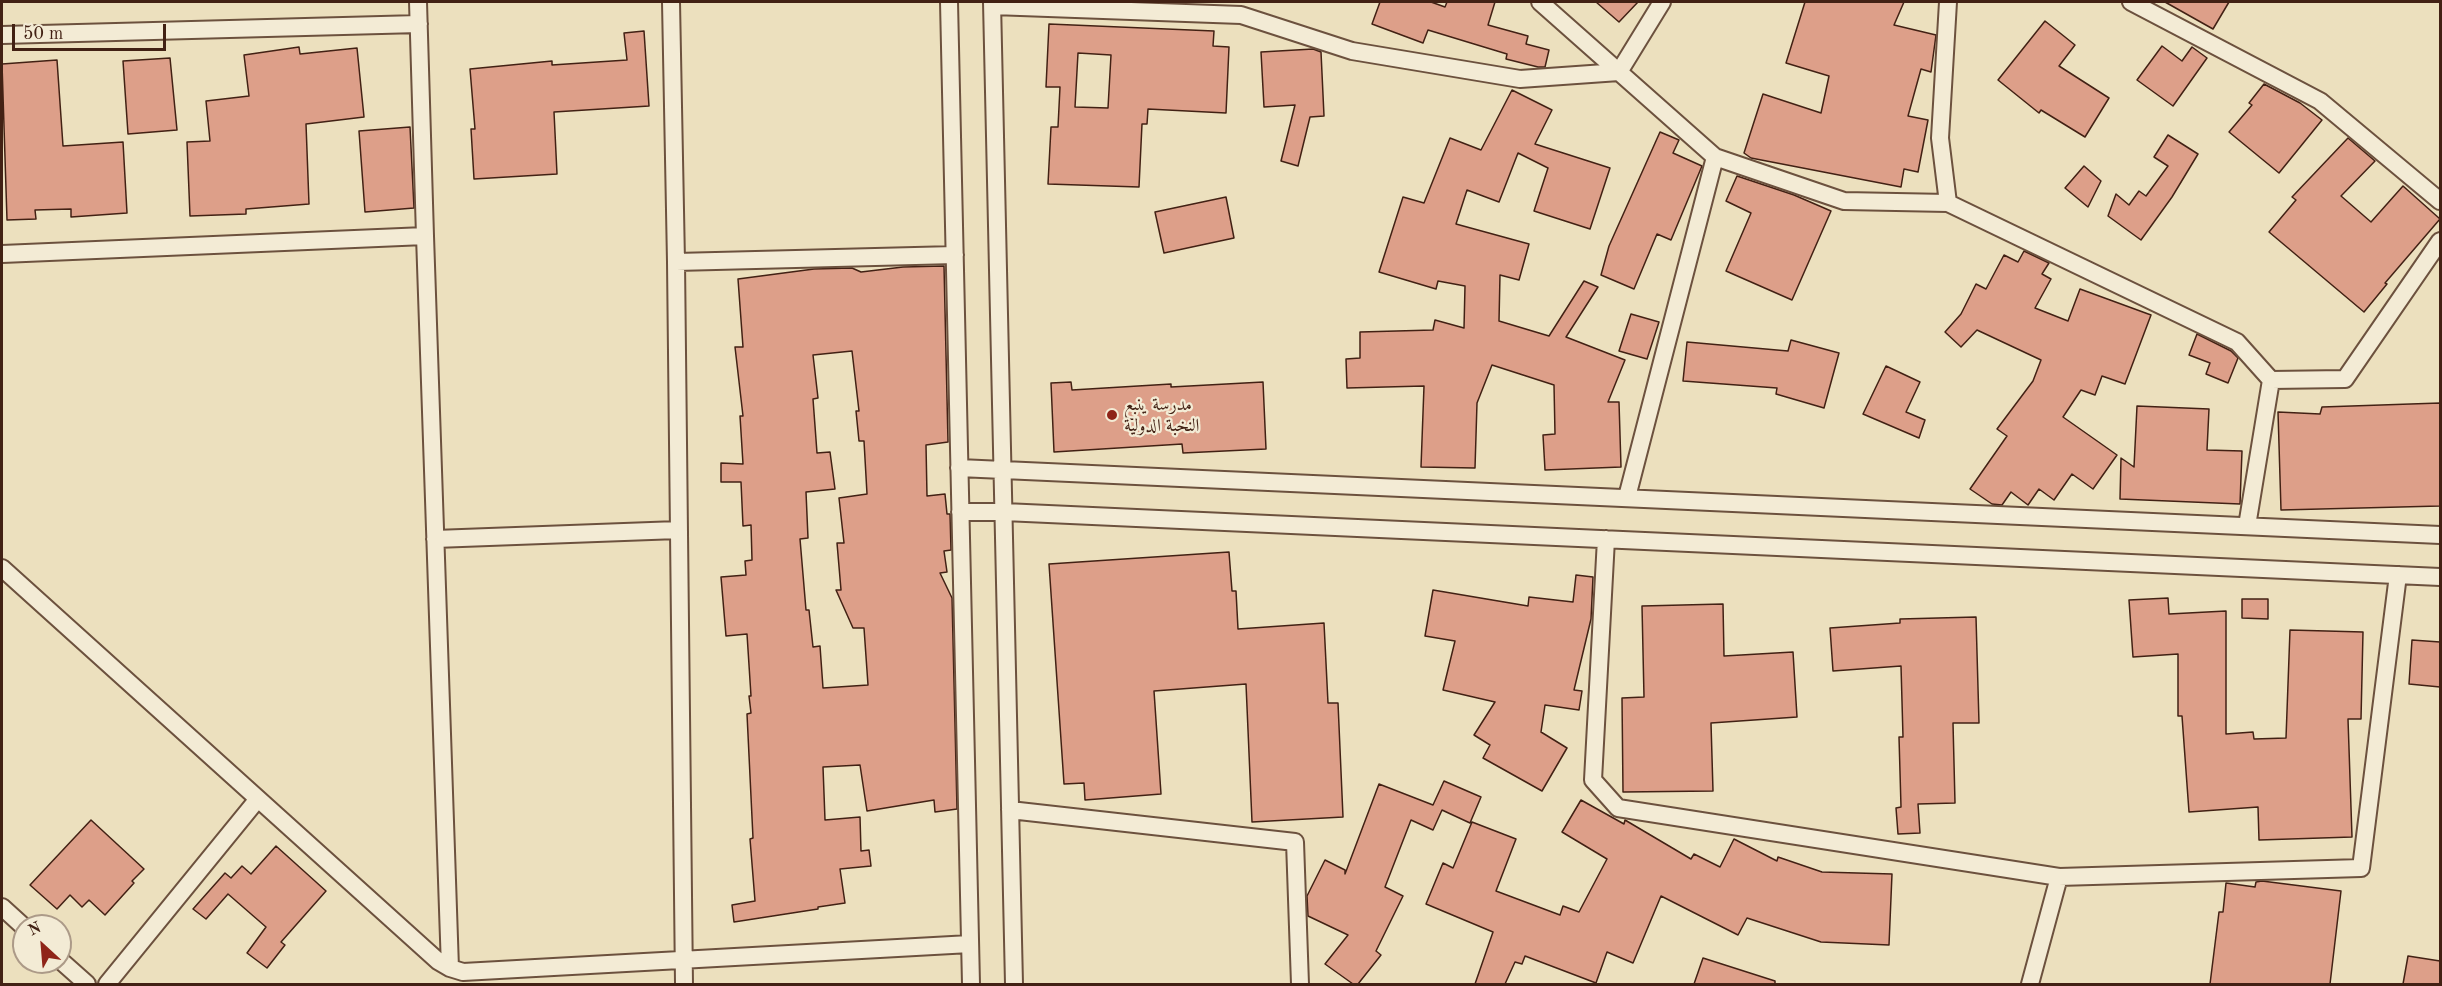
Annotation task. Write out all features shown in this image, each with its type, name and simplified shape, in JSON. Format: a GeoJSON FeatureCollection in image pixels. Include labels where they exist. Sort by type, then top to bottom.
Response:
{"type":"FeatureCollection","features":[{"type":"Feature","properties":{"kind":"street"},"geometry":{"type":"LineString","coordinates":[[418,2],[450,968]]}},
{"type":"Feature","properties":{"kind":"street"},"geometry":{"type":"LineString","coordinates":[[671,2],[684,984]]}},
{"type":"Feature","properties":{"kind":"street"},"geometry":{"type":"LineString","coordinates":[[949,2],[971,984]]}},
{"type":"Feature","properties":{"kind":"street"},"geometry":{"type":"LineString","coordinates":[[1540,2],[1715,157],[1844,201],[1948,203],[2237,342],[2271,380],[2345,379],[2440,241]]}},
{"type":"Feature","properties":{"kind":"street"},"geometry":{"type":"LineString","coordinates":[[1619,72],[1662,2]]}},
{"type":"Feature","properties":{"kind":"street"},"geometry":{"type":"LineString","coordinates":[[1948,2],[1940,138],[1948,203]]}},
{"type":"Feature","properties":{"kind":"street"},"geometry":{"type":"LineString","coordinates":[[2131,2],[2320,101],[2440,201]]}},
{"type":"Feature","properties":{"kind":"street"},"geometry":{"type":"LineString","coordinates":[[1014,984],[992,4],[1241,15],[1352,51],[1520,79],[1619,72]]}},
{"type":"Feature","properties":{"kind":"street"},"geometry":{"type":"LineString","coordinates":[[2,35],[419,24]]}},
{"type":"Feature","properties":{"kind":"street"},"geometry":{"type":"LineString","coordinates":[[1628,497],[1715,157]]}},
{"type":"Feature","properties":{"kind":"street"},"geometry":{"type":"LineString","coordinates":[[2,254],[425,236]]}},
{"type":"Feature","properties":{"kind":"street"},"geometry":{"type":"LineString","coordinates":[[676,262],[955,255]]}},
{"type":"Feature","properties":{"kind":"street"},"geometry":{"type":"LineString","coordinates":[[2247,526],[2271,380]]}},
{"type":"Feature","properties":{"kind":"street"},"geometry":{"type":"LineString","coordinates":[[959,468],[1002,468],[2440,535]]}},
{"type":"Feature","properties":{"kind":"street"},"geometry":{"type":"LineString","coordinates":[[960,512],[1004,512],[2440,577]]}},
{"type":"Feature","properties":{"kind":"street"},"geometry":{"type":"LineString","coordinates":[[435,539],[678,530]]}},
{"type":"Feature","properties":{"kind":"street"},"geometry":{"type":"LineString","coordinates":[[1606,539],[1593,780],[1618,808],[2059,877],[2361,868],[2398,575]]}},
{"type":"Feature","properties":{"kind":"street"},"geometry":{"type":"LineString","coordinates":[[2,568],[257,800],[438,961],[450,968],[463,972],[970,944]]}},
{"type":"Feature","properties":{"kind":"street"},"geometry":{"type":"LineString","coordinates":[[107,984],[257,800]]}},
{"type":"Feature","properties":{"kind":"street"},"geometry":{"type":"LineString","coordinates":[[1010,810],[1295,842],[1300,984]]}},
{"type":"Feature","properties":{"kind":"street"},"geometry":{"type":"LineString","coordinates":[[2030,984],[2059,877]]}},
{"type":"Feature","properties":{"kind":"street"},"geometry":{"type":"LineString","coordinates":[[72,971],[87,984]]}},
{"type":"Feature","properties":{"kind":"building"},"geometry":{"type":"Polygon","coordinates":[[[1380,2],[1431,2],[1445,7],[1447,2],[1495,2],[1488,25],[1528,36],[1526,44],[1549,50],[1545,67],[1506,59],[1507,54],[1428,30],[1423,43],[1372,24],[1380,2]]]}},
{"type":"Feature","properties":{"kind":"building"},"geometry":{"type":"Polygon","coordinates":[[[1596,2],[1638,2],[1619,22],[1596,2]]]}},
{"type":"Feature","properties":{"kind":"building"},"geometry":{"type":"Polygon","coordinates":[[[1805,2],[1904,2],[1894,25],[1936,35],[1931,72],[1921,69],[1908,116],[1928,120],[1918,172],[1904,169],[1901,187],[1751,158],[1744,153],[1763,94],[1821,113],[1829,76],[1786,63],[1805,2]]]}},
{"type":"Feature","properties":{"kind":"building"},"geometry":{"type":"Polygon","coordinates":[[[2165,2],[2229,2],[2213,29],[2165,2]]]}},
{"type":"Feature","properties":{"kind":"building"},"geometry":{"type":"Polygon","coordinates":[[[2045,21],[2075,45],[2059,66],[2109,98],[2085,137],[2041,110],[2039,113],[1998,80],[2045,21]]]}},
{"type":"Feature","properties":{"kind":"building"},"geometry":{"type":"Polygon","coordinates":[[[1049,24],[1214,31],[1213,46],[1229,47],[1226,113],[1148,109],[1147,124],[1142,124],[1139,187],[1048,184],[1051,127],[1058,127],[1060,87],[1046,87],[1049,24]],[[1078,53],[1075,107],[1108,108],[1111,55],[1078,53]]]}},
{"type":"Feature","properties":{"kind":"building"},"geometry":{"type":"Polygon","coordinates":[[[644,31],[649,106],[554,112],[557,174],[474,179],[471,129],[475,129],[470,69],[552,61],[552,65],[627,60],[624,33],[644,31]]]}},
{"type":"Feature","properties":{"kind":"building"},"geometry":{"type":"Polygon","coordinates":[[[2162,46],[2182,61],[2192,47],[2207,58],[2173,106],[2137,80],[2162,46]]]}},
{"type":"Feature","properties":{"kind":"building"},"geometry":{"type":"Polygon","coordinates":[[[299,47],[300,54],[357,48],[364,117],[306,124],[309,204],[246,209],[246,214],[190,216],[187,142],[210,141],[206,101],[249,96],[244,55],[299,47]]]}},
{"type":"Feature","properties":{"kind":"building"},"geometry":{"type":"Polygon","coordinates":[[[1313,49],[1321,52],[1324,116],[1310,117],[1298,166],[1281,161],[1295,105],[1264,107],[1261,52],[1313,49]]]}},
{"type":"Feature","properties":{"kind":"building"},"geometry":{"type":"Polygon","coordinates":[[[170,58],[177,130],[128,134],[123,61],[170,58]]]}},
{"type":"Feature","properties":{"kind":"building"},"geometry":{"type":"Polygon","coordinates":[[[57,60],[63,146],[123,142],[127,213],[71,217],[71,209],[35,210],[36,219],[7,220],[2,64],[57,60]]]}},
{"type":"Feature","properties":{"kind":"building"},"geometry":{"type":"Polygon","coordinates":[[[2264,84],[2300,103],[2322,120],[2279,173],[2229,132],[2252,105],[2249,103],[2264,84]]]}},
{"type":"Feature","properties":{"kind":"building"},"geometry":{"type":"Polygon","coordinates":[[[1512,90],[1552,110],[1535,144],[1610,168],[1590,229],[1534,211],[1548,168],[1518,153],[1499,202],[1467,190],[1456,224],[1529,244],[1519,280],[1500,275],[1499,321],[1549,336],[1584,281],[1598,287],[1566,337],[1625,360],[1608,402],[1619,402],[1621,467],[1545,470],[1543,435],[1555,434],[1554,385],[1492,365],[1477,403],[1475,468],[1421,467],[1424,386],[1347,388],[1346,359],[1360,358],[1360,332],[1433,330],[1435,320],[1464,328],[1465,286],[1438,281],[1436,289],[1379,272],[1403,197],[1424,203],[1450,138],[1481,150],[1512,90]]]}},
{"type":"Feature","properties":{"kind":"building"},"geometry":{"type":"Polygon","coordinates":[[[410,127],[414,208],[365,212],[359,131],[410,127]]]}},
{"type":"Feature","properties":{"kind":"building"},"geometry":{"type":"Polygon","coordinates":[[[1660,132],[1679,140],[1673,153],[1702,166],[1671,240],[1657,234],[1634,289],[1601,275],[1609,246],[1660,132]]]}},
{"type":"Feature","properties":{"kind":"building"},"geometry":{"type":"Polygon","coordinates":[[[2168,135],[2198,154],[2172,197],[2141,240],[2108,216],[2116,194],[2129,205],[2139,191],[2146,196],[2168,166],[2154,157],[2168,135]]]}},
{"type":"Feature","properties":{"kind":"building"},"geometry":{"type":"Polygon","coordinates":[[[2348,138],[2375,161],[2341,196],[2371,222],[2403,186],[2440,219],[2385,283],[2387,284],[2364,312],[2269,232],[2296,200],[2292,197],[2348,138]]]}},
{"type":"Feature","properties":{"kind":"building"},"geometry":{"type":"Polygon","coordinates":[[[2084,166],[2101,181],[2088,207],[2065,188],[2084,166]]]}},
{"type":"Feature","properties":{"kind":"building"},"geometry":{"type":"Polygon","coordinates":[[[1737,176],[1794,195],[1831,211],[1792,300],[1726,271],[1751,213],[1726,201],[1737,176]]]}},
{"type":"Feature","properties":{"kind":"building"},"geometry":{"type":"Polygon","coordinates":[[[1226,197],[1234,238],[1164,253],[1155,212],[1226,197]]]}},
{"type":"Feature","properties":{"kind":"building"},"geometry":{"type":"Polygon","coordinates":[[[2024,251],[2049,263],[2042,274],[2051,279],[2035,308],[2068,321],[2080,289],[2151,315],[2125,384],[2102,376],[2095,395],[2081,390],[2063,417],[2117,455],[2093,489],[2072,474],[2054,500],[2039,489],[2028,505],[2011,492],[2002,505],[1992,504],[1970,489],[2007,436],[1997,429],[2033,381],[2041,360],[1977,330],[1961,347],[1945,332],[1961,314],[1976,284],[1986,289],[2004,255],[2018,262],[2024,251]]]}},
{"type":"Feature","properties":{"kind":"building"},"geometry":{"type":"Polygon","coordinates":[[[944,266],[948,442],[926,445],[927,496],[945,494],[947,514],[950,514],[951,550],[944,551],[947,572],[940,573],[952,598],[957,809],[935,812],[934,800],[867,811],[860,765],[823,767],[825,820],[860,817],[861,851],[869,850],[871,866],[840,869],[845,903],[734,922],[732,905],[755,901],[750,839],[753,838],[747,714],[751,713],[749,696],[751,696],[747,634],[726,636],[721,577],[746,575],[745,561],[752,560],[751,525],[743,526],[741,482],[721,482],[721,463],[743,464],[740,416],[743,416],[735,347],[743,347],[738,279],[814,269],[852,268],[861,272],[903,267],[944,266]],[[852,351],[813,355],[818,398],[813,399],[817,453],[830,452],[835,489],[806,492],[808,538],[800,539],[806,610],[809,610],[813,647],[820,646],[823,688],[868,685],[864,628],[853,628],[836,590],[841,590],[837,543],[844,543],[839,498],[867,494],[864,441],[859,441],[856,411],[859,411],[852,351]]]}},
{"type":"Feature","properties":{"kind":"building"},"geometry":{"type":"Polygon","coordinates":[[[1631,314],[1659,322],[1647,359],[1619,351],[1631,314]]]}},
{"type":"Feature","properties":{"kind":"building"},"geometry":{"type":"Polygon","coordinates":[[[2197,334],[2231,351],[2238,358],[2228,383],[2206,374],[2210,363],[2189,355],[2197,334]]]}},
{"type":"Feature","properties":{"kind":"building"},"geometry":{"type":"Polygon","coordinates":[[[1791,340],[1839,353],[1824,408],[1776,394],[1777,388],[1683,381],[1687,342],[1788,351],[1791,340]]]}},
{"type":"Feature","properties":{"kind":"building"},"geometry":{"type":"Polygon","coordinates":[[[1886,366],[1920,382],[1906,412],[1925,420],[1919,438],[1863,414],[1886,366]]]}},
{"type":"Feature","properties":{"kind":"building"},"geometry":{"type":"Polygon","coordinates":[[[1071,382],[1072,390],[1171,384],[1171,387],[1263,382],[1266,449],[1183,453],[1182,444],[1054,452],[1051,383],[1071,382]]]}},
{"type":"Feature","properties":{"kind":"building"},"geometry":{"type":"Polygon","coordinates":[[[2440,403],[2440,506],[2281,510],[2278,412],[2320,414],[2322,407],[2440,403]]]}},
{"type":"Feature","properties":{"kind":"building"},"geometry":{"type":"Polygon","coordinates":[[[2137,406],[2209,409],[2207,450],[2242,451],[2240,504],[2120,499],[2121,458],[2134,467],[2137,406]]]}},
{"type":"Feature","properties":{"kind":"building"},"geometry":{"type":"Polygon","coordinates":[[[1229,552],[1232,591],[1236,591],[1238,629],[1324,623],[1328,703],[1338,703],[1343,817],[1252,822],[1246,684],[1154,691],[1161,794],[1085,800],[1084,783],[1064,784],[1049,564],[1229,552]]]}},
{"type":"Feature","properties":{"kind":"building"},"geometry":{"type":"Polygon","coordinates":[[[1576,575],[1593,577],[1591,619],[1574,690],[1582,691],[1579,710],[1545,705],[1541,732],[1567,748],[1542,791],[1483,758],[1490,745],[1474,735],[1495,702],[1443,690],[1455,641],[1425,636],[1433,590],[1528,606],[1529,597],[1573,602],[1576,575]]]}},
{"type":"Feature","properties":{"kind":"building"},"geometry":{"type":"Polygon","coordinates":[[[2168,598],[2169,614],[2226,611],[2226,734],[2253,732],[2254,739],[2286,738],[2290,630],[2363,632],[2361,719],[2348,719],[2352,837],[2259,840],[2258,807],[2189,812],[2182,716],[2178,716],[2178,654],[2133,657],[2129,600],[2168,598]]]}},
{"type":"Feature","properties":{"kind":"building"},"geometry":{"type":"Polygon","coordinates":[[[2242,599],[2268,599],[2268,619],[2242,618],[2242,599]]]}},
{"type":"Feature","properties":{"kind":"building"},"geometry":{"type":"Polygon","coordinates":[[[1723,604],[1724,656],[1793,652],[1797,717],[1711,723],[1713,791],[1623,792],[1622,698],[1644,697],[1642,606],[1723,604]]]}},
{"type":"Feature","properties":{"kind":"building"},"geometry":{"type":"Polygon","coordinates":[[[1976,617],[1979,723],[1953,723],[1955,803],[1918,804],[1920,833],[1898,834],[1896,808],[1901,807],[1899,737],[1903,737],[1901,666],[1833,671],[1830,628],[1900,623],[1900,619],[1976,617]]]}},
{"type":"Feature","properties":{"kind":"building"},"geometry":{"type":"Polygon","coordinates":[[[2412,640],[2440,642],[2440,687],[2409,684],[2412,640]]]}},
{"type":"Feature","properties":{"kind":"building"},"geometry":{"type":"Polygon","coordinates":[[[1444,781],[1481,797],[1470,823],[1442,810],[1433,830],[1411,820],[1385,887],[1403,896],[1376,951],[1381,955],[1358,984],[1353,984],[1325,964],[1348,935],[1308,916],[1307,896],[1325,860],[1345,870],[1345,874],[1379,784],[1433,805],[1444,781]]]}},
{"type":"Feature","properties":{"kind":"building"},"geometry":{"type":"Polygon","coordinates":[[[1581,800],[1624,824],[1625,820],[1691,859],[1694,854],[1720,867],[1734,839],[1777,861],[1778,857],[1822,872],[1892,874],[1889,945],[1821,942],[1747,918],[1738,935],[1661,896],[1633,963],[1607,952],[1596,983],[1525,956],[1522,964],[1515,962],[1505,984],[1475,984],[1493,932],[1426,904],[1443,863],[1453,868],[1472,822],[1516,839],[1496,891],[1560,915],[1563,906],[1579,912],[1607,859],[1562,832],[1581,800]]]}},
{"type":"Feature","properties":{"kind":"building"},"geometry":{"type":"Polygon","coordinates":[[[91,820],[144,869],[105,915],[89,900],[82,907],[70,895],[57,909],[30,885],[91,820]]]}},
{"type":"Feature","properties":{"kind":"building"},"geometry":{"type":"Polygon","coordinates":[[[276,846],[326,891],[281,942],[285,945],[267,968],[247,953],[266,927],[228,894],[206,919],[193,909],[225,873],[231,878],[242,866],[251,874],[276,846]]]}},
{"type":"Feature","properties":{"kind":"building"},"geometry":{"type":"Polygon","coordinates":[[[2256,882],[2341,891],[2330,984],[2210,984],[2219,912],[2223,912],[2226,883],[2255,887],[2256,882]]]}},
{"type":"Feature","properties":{"kind":"building"},"geometry":{"type":"Polygon","coordinates":[[[2408,956],[2440,961],[2440,984],[2403,984],[2408,956]]]}},
{"type":"Feature","properties":{"kind":"building"},"geometry":{"type":"Polygon","coordinates":[[[1703,958],[1775,981],[1775,984],[1694,984],[1703,958]]]}},
{"type":"Feature","properties":{"kind":"place","name":"مدرسة ينبع النخبة الدولية"},"geometry":{"type":"Point","coordinates":[1112,415]}}]}
